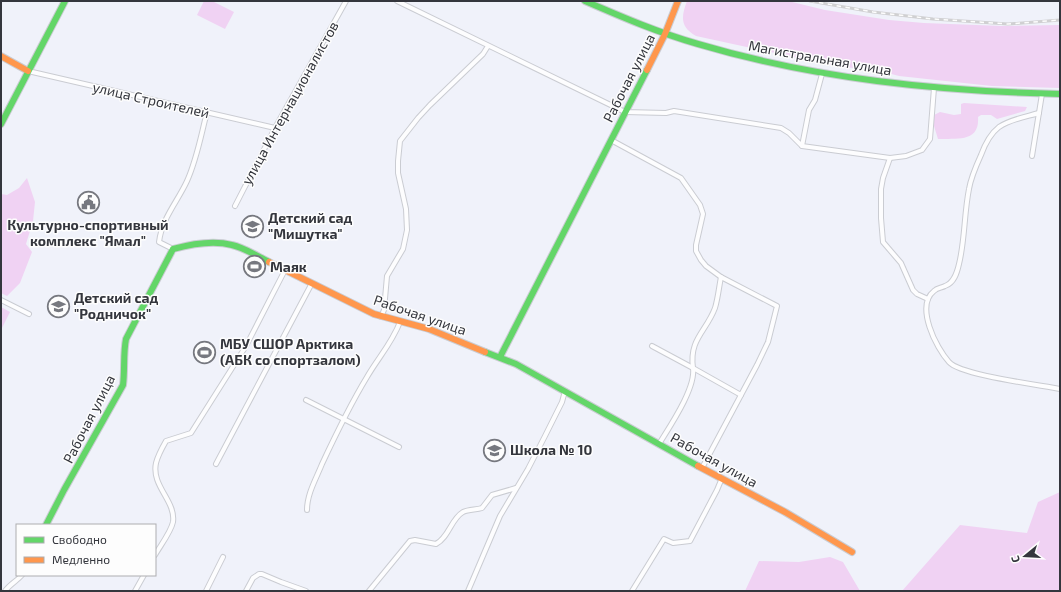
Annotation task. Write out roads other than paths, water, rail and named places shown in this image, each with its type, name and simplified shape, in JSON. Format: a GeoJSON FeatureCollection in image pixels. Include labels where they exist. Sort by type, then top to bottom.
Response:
{"type":"FeatureCollection","features":[{"type":"Feature","properties":{"kind":"street"},"geometry":{"type":"LineString","coordinates":[[1,124],[65,1]]}},
{"type":"Feature","properties":{"kind":"street","name":"улица Интернационалистов"},"geometry":{"type":"LineString","coordinates":[[235,206],[275,128],[346,1]]}},
{"type":"Feature","properties":{"kind":"street"},"geometry":{"type":"LineString","coordinates":[[397,1],[625,112],[666,113],[674,111],[781,128],[802,146],[890,158],[906,156],[918,152],[926,146],[930,139],[934,88]]}},
{"type":"Feature","properties":{"kind":"street","name":"Магистральная улица"},"geometry":{"type":"LineString","coordinates":[[584,1],[645,27],[708,48],[750,59],[822,74],[852,79],[934,88],[1060,94]]}},
{"type":"Feature","properties":{"kind":"street","name":"Рабочая улица"},"geometry":{"type":"LineString","coordinates":[[500,357],[666,34],[678,1]]}},
{"type":"Feature","properties":{"kind":"street"},"geometry":{"type":"LineString","coordinates":[[381,317],[384,310],[387,276],[403,249],[406,230],[406,209],[398,173],[400,141],[418,118],[479,59],[488,46]]}},
{"type":"Feature","properties":{"kind":"street"},"geometry":{"type":"LineString","coordinates":[[1,56],[28,71]]}},
{"type":"Feature","properties":{"kind":"street","name":"улица Строителей"},"geometry":{"type":"LineString","coordinates":[[28,71],[275,128]]}},
{"type":"Feature","properties":{"kind":"street"},"geometry":{"type":"LineString","coordinates":[[802,146],[809,110],[815,100],[822,74]]}},
{"type":"Feature","properties":{"kind":"street"},"geometry":{"type":"LineString","coordinates":[[1032,156],[1042,94]]}},
{"type":"Feature","properties":{"kind":"street"},"geometry":{"type":"LineString","coordinates":[[173,249],[159,242],[160,232],[187,181],[194,164],[207,112]]}},
{"type":"Feature","properties":{"kind":"street"},"geometry":{"type":"LineString","coordinates":[[1039,113],[1012,120],[993,132],[989,138],[970,184],[958,269],[951,283],[933,291],[928,299],[927,316],[930,329],[945,357],[954,367],[991,377],[1060,389]]}},
{"type":"Feature","properties":{"kind":"street"},"geometry":{"type":"LineString","coordinates":[[611,140],[681,178],[700,206],[703,214],[697,241],[696,251],[698,256],[706,266],[721,277],[777,306],[768,342],[702,468]]}},
{"type":"Feature","properties":{"kind":"street"},"geometry":{"type":"LineString","coordinates":[[890,158],[881,189],[881,218],[884,242],[901,264],[913,290],[922,297],[928,299]]}},
{"type":"Feature","properties":{"kind":"street","name":"Рабочая улица"},"geometry":{"type":"LineString","coordinates":[[47,524],[122,385],[125,372],[124,348],[126,339],[173,249],[198,245],[228,244],[244,249],[381,317],[429,329],[500,357],[527,370],[702,468],[785,512],[852,552]]}},
{"type":"Feature","properties":{"kind":"street"},"geometry":{"type":"LineString","coordinates":[[156,553],[172,524],[173,517],[171,508],[155,471],[158,456],[166,441],[190,433],[246,346],[285,270]]}},
{"type":"Feature","properties":{"kind":"street"},"geometry":{"type":"LineString","coordinates":[[659,444],[691,386],[694,377],[692,355],[693,347],[714,309],[718,297],[721,277]]}},
{"type":"Feature","properties":{"kind":"street"},"geometry":{"type":"LineString","coordinates":[[216,464],[312,283]]}},
{"type":"Feature","properties":{"kind":"street"},"geometry":{"type":"LineString","coordinates":[[1,300],[29,314]]}},
{"type":"Feature","properties":{"kind":"street"},"geometry":{"type":"LineString","coordinates":[[307,510],[307,503],[312,488],[343,419],[367,376],[394,336],[400,322]]}},
{"type":"Feature","properties":{"kind":"street"},"geometry":{"type":"LineString","coordinates":[[652,346],[741,395]]}},
{"type":"Feature","properties":{"kind":"street"},"geometry":{"type":"LineString","coordinates":[[468,591],[497,522],[528,469],[562,402],[565,391]]}},
{"type":"Feature","properties":{"kind":"street"},"geometry":{"type":"LineString","coordinates":[[306,400],[399,447]]}},
{"type":"Feature","properties":{"kind":"street"},"geometry":{"type":"LineString","coordinates":[[632,591],[664,539],[673,544],[690,541],[722,478]]}},
{"type":"Feature","properties":{"kind":"street"},"geometry":{"type":"LineString","coordinates":[[369,591],[410,541],[415,540],[436,544],[443,539],[459,515],[464,512],[482,508],[492,495],[517,488]]}},
{"type":"Feature","properties":{"kind":"street"},"geometry":{"type":"LineString","coordinates":[[206,591],[223,557]]}},
{"type":"Feature","properties":{"kind":"street"},"geometry":{"type":"LineString","coordinates":[[246,591],[253,578],[259,574],[306,591]]}},
{"type":"Feature","properties":{"kind":"street"},"geometry":{"type":"LineString","coordinates":[[5,591],[21,576]]}},
{"type":"Feature","properties":{"kind":"street"},"geometry":{"type":"LineString","coordinates":[[134,591],[143,576]]}},
{"type":"Feature","properties":{"kind":"railway"},"geometry":{"type":"LineString","coordinates":[[810,1],[873,12],[933,19],[1008,24],[1060,20]]}},
{"type":"Feature","properties":{"kind":"place","name":"Культурно-спортивный комплекс \"Ямал\""},"geometry":{"type":"Point","coordinates":[88,203]}},
{"type":"Feature","properties":{"kind":"place","name":"Детский сад \"Мишутка\""},"geometry":{"type":"Point","coordinates":[253,226]}},
{"type":"Feature","properties":{"kind":"place","name":"Маяк"},"geometry":{"type":"Point","coordinates":[254,267]}},
{"type":"Feature","properties":{"kind":"place","name":"Детский сад \"Родничок\""},"geometry":{"type":"Point","coordinates":[59,306]}},
{"type":"Feature","properties":{"kind":"place","name":"МБУ СШОР Арктика (АБК со спортзалом)"},"geometry":{"type":"Point","coordinates":[204,352]}},
{"type":"Feature","properties":{"kind":"place","name":"Школа № 10"},"geometry":{"type":"Point","coordinates":[495,450]}}]}
